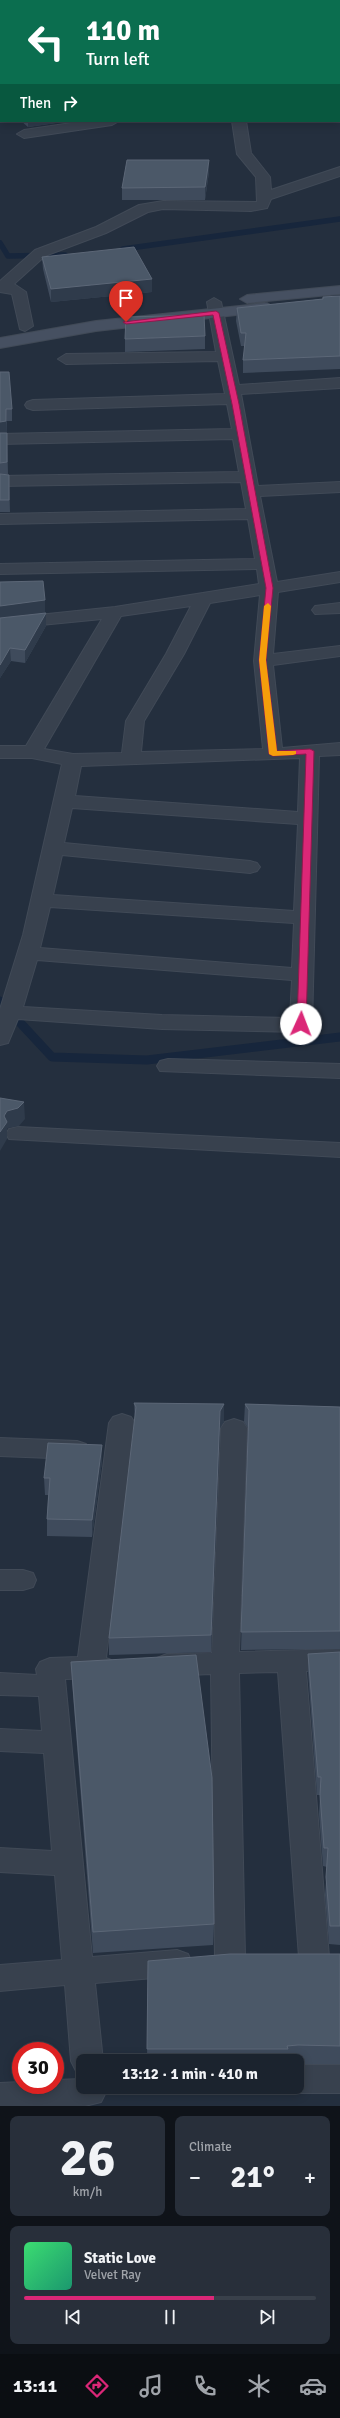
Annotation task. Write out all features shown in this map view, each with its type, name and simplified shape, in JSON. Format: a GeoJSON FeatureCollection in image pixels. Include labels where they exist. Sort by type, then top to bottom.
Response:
{"type":"FeatureCollection","features":[{"type":"Feature","properties":{"kind":"street"},"geometry":{"type":"LineString","coordinates":[[24,134],[105,122]]}},
{"type":"Feature","properties":{"kind":"street"},"geometry":{"type":"LineString","coordinates":[[1,288],[37,255],[101,230],[144,208],[163,205],[251,207],[262,204],[264,197],[263,178],[244,154],[239,122]]}},
{"type":"Feature","properties":{"kind":"street"},"geometry":{"type":"LineString","coordinates":[[264,197],[340,172]]}},
{"type":"Feature","properties":{"kind":"street"},"geometry":{"type":"LineString","coordinates":[[1,288],[19,292],[25,326]]}},
{"type":"Feature","properties":{"kind":"street"},"geometry":{"type":"LineString","coordinates":[[0,343],[215,307],[340,290]]}},
{"type":"Feature","properties":{"kind":"street"},"geometry":{"type":"LineString","coordinates":[[0,332],[25,326],[143,309],[215,307],[340,300]]}},
{"type":"Feature","properties":{"kind":"street"},"geometry":{"type":"LineString","coordinates":[[215,307],[234,395],[269,588],[263,660],[273,754]]}},
{"type":"Feature","properties":{"kind":"street"},"geometry":{"type":"LineString","coordinates":[[66,359],[225,356]]}},
{"type":"Feature","properties":{"kind":"street"},"geometry":{"type":"LineString","coordinates":[[33,405],[234,395],[340,383]]}},
{"type":"Feature","properties":{"kind":"street"},"geometry":{"type":"LineString","coordinates":[[0,440],[241,434]]}},
{"type":"Feature","properties":{"kind":"street"},"geometry":{"type":"LineString","coordinates":[[0,481],[250,484],[340,488]]}},
{"type":"Feature","properties":{"kind":"street"},"geometry":{"type":"LineString","coordinates":[[0,520],[256,514]]}},
{"type":"Feature","properties":{"kind":"street"},"geometry":{"type":"LineString","coordinates":[[0,568],[265,564]]}},
{"type":"Feature","properties":{"kind":"street"},"geometry":{"type":"LineString","coordinates":[[0,624],[115,612],[340,577]]}},
{"type":"Feature","properties":{"kind":"street"},"geometry":{"type":"LineString","coordinates":[[131,758],[135,721],[175,654],[204,597]]}},
{"type":"Feature","properties":{"kind":"street"},"geometry":{"type":"LineString","coordinates":[[321,610],[340,608]]}},
{"type":"Feature","properties":{"kind":"street"},"geometry":{"type":"LineString","coordinates":[[32,752],[115,612]]}},
{"type":"Feature","properties":{"kind":"street"},"geometry":{"type":"LineString","coordinates":[[263,660],[340,651]]}},
{"type":"Feature","properties":{"kind":"street"},"geometry":{"type":"LineString","coordinates":[[0,752],[32,752],[73,760],[273,754],[340,749]]}},
{"type":"Feature","properties":{"kind":"street"},"geometry":{"type":"LineString","coordinates":[[7,1021],[28,1014],[162,1022],[301,1024],[310,751]]}},
{"type":"Feature","properties":{"kind":"street"},"geometry":{"type":"LineString","coordinates":[[7,1021],[28,953],[73,760]]}},
{"type":"Feature","properties":{"kind":"street"},"geometry":{"type":"LineString","coordinates":[[63,800],[308,819]]}},
{"type":"Feature","properties":{"kind":"street"},"geometry":{"type":"LineString","coordinates":[[52,848],[250,867]]}},
{"type":"Feature","properties":{"kind":"street"},"geometry":{"type":"LineString","coordinates":[[40,900],[304,918]]}},
{"type":"Feature","properties":{"kind":"street"},"geometry":{"type":"LineString","coordinates":[[28,953],[303,975]]}},
{"type":"Feature","properties":{"kind":"street"},"geometry":{"type":"LineString","coordinates":[[168,1066],[340,1071]]}},
{"type":"Feature","properties":{"kind":"street"},"geometry":{"type":"LineString","coordinates":[[17,1134],[195,1145],[340,1150]]}},
{"type":"Feature","properties":{"kind":"street"},"geometry":{"type":"LineString","coordinates":[[91,1667],[122,1423]]}},
{"type":"Feature","properties":{"kind":"street"},"geometry":{"type":"LineString","coordinates":[[230,1957],[225,1662],[234,1428]]}},
{"type":"Feature","properties":{"kind":"street"},"geometry":{"type":"LineString","coordinates":[[0,1447],[118,1452]]}},
{"type":"Feature","properties":{"kind":"street"},"geometry":{"type":"LineString","coordinates":[[86,2054],[57,1743],[50,1686],[50,1669],[340,1659]]}},
{"type":"Feature","properties":{"kind":"street"},"geometry":{"type":"LineString","coordinates":[[0,1978],[230,1957],[327,1958],[291,1660]]}},
{"type":"Feature","properties":{"kind":"street"},"geometry":{"type":"LineString","coordinates":[[0,1684],[50,1686]]}},
{"type":"Feature","properties":{"kind":"street"},"geometry":{"type":"LineString","coordinates":[[0,1740],[57,1743]]}},
{"type":"Feature","properties":{"kind":"street"},"geometry":{"type":"LineString","coordinates":[[0,1860],[68,1864]]}},
{"type":"Feature","properties":{"kind":"street"},"geometry":{"type":"LineString","coordinates":[[304,2079],[340,2079]]}},
{"type":"Feature","properties":{"kind":"street"},"geometry":{"type":"LineString","coordinates":[[0,2097],[90,2095]]}},
{"type":"Feature","properties":{"kind":"building"},"geometry":{"type":"Polygon","coordinates":[[[127,160],[209,160],[205,187],[122,188],[127,160]]]}},
{"type":"Feature","properties":{"kind":"building"},"geometry":{"type":"Polygon","coordinates":[[[134,247],[152,279],[51,289],[42,257],[134,247]]]}},
{"type":"Feature","properties":{"kind":"building"},"geometry":{"type":"Polygon","coordinates":[[[340,296],[340,356],[243,360],[246,333],[241,333],[237,308],[340,296]]]}},
{"type":"Feature","properties":{"kind":"building"},"geometry":{"type":"Polygon","coordinates":[[[204,315],[205,336],[125,339],[126,317],[204,315]]]}},
{"type":"Feature","properties":{"kind":"building"},"geometry":{"type":"Polygon","coordinates":[[[0,372],[9,372],[12,409],[6,409],[6,421],[0,422],[0,372]]]}},
{"type":"Feature","properties":{"kind":"building"},"geometry":{"type":"Polygon","coordinates":[[[0,433],[7,433],[7,462],[0,463],[0,433]]]}},
{"type":"Feature","properties":{"kind":"building"},"geometry":{"type":"Polygon","coordinates":[[[0,474],[9,475],[9,500],[0,500],[0,474]]]}},
{"type":"Feature","properties":{"kind":"building"},"geometry":{"type":"Polygon","coordinates":[[[43,581],[45,600],[0,606],[0,582],[43,581]]]}},
{"type":"Feature","properties":{"kind":"building"},"geometry":{"type":"Polygon","coordinates":[[[46,613],[25,650],[10,648],[0,665],[0,618],[46,613]]]}},
{"type":"Feature","properties":{"kind":"building"},"geometry":{"type":"Polygon","coordinates":[[[0,1098],[24,1102],[18,1108],[7,1111],[4,1116],[7,1122],[0,1132],[0,1098]]]}},
{"type":"Feature","properties":{"kind":"building"},"geometry":{"type":"Polygon","coordinates":[[[134,1403],[224,1404],[220,1411],[211,1635],[109,1638],[136,1407],[134,1403]]]}},
{"type":"Feature","properties":{"kind":"building"},"geometry":{"type":"Polygon","coordinates":[[[245,1404],[340,1407],[340,1631],[241,1632],[249,1410],[245,1404]]]}},
{"type":"Feature","properties":{"kind":"building"},"geometry":{"type":"Polygon","coordinates":[[[48,1443],[102,1445],[92,1520],[47,1519],[50,1478],[44,1478],[48,1443]]]}},
{"type":"Feature","properties":{"kind":"building"},"geometry":{"type":"Polygon","coordinates":[[[340,1652],[340,1926],[330,1926],[326,1877],[328,1848],[324,1848],[320,1795],[321,1777],[318,1777],[308,1654],[340,1652]]]}},
{"type":"Feature","properties":{"kind":"building"},"geometry":{"type":"Polygon","coordinates":[[[196,1655],[212,1778],[214,1924],[93,1932],[71,1662],[196,1655]]]}},
{"type":"Feature","properties":{"kind":"building"},"geometry":{"type":"Polygon","coordinates":[[[230,1954],[340,1954],[340,2046],[298,2045],[287,2046],[288,2049],[147,2049],[148,1961],[230,1954]]]}},
{"type":"Feature","properties":{"kind":"waterway"},"geometry":{"type":"LineString","coordinates":[[123,249],[340,219]]}},
{"type":"Feature","properties":{"kind":"waterway"},"geometry":{"type":"LineString","coordinates":[[0,243],[8,256],[65,255]]}},
{"type":"Feature","properties":{"kind":"waterway"},"geometry":{"type":"LineString","coordinates":[[0,1001],[52,1057],[147,1060],[340,1037]]}},
{"type":"Feature","properties":{"kind":"slow traffic"},"geometry":{"type":"LineString","coordinates":[[268,606],[263,660],[267,713],[273,754],[293,752]]}},
{"type":"Feature","properties":{"kind":"route"},"geometry":{"type":"LineString","coordinates":[[126,322],[216,313],[236,404],[269,588],[263,660],[267,713],[273,754],[310,751],[301,1024]]}}]}
